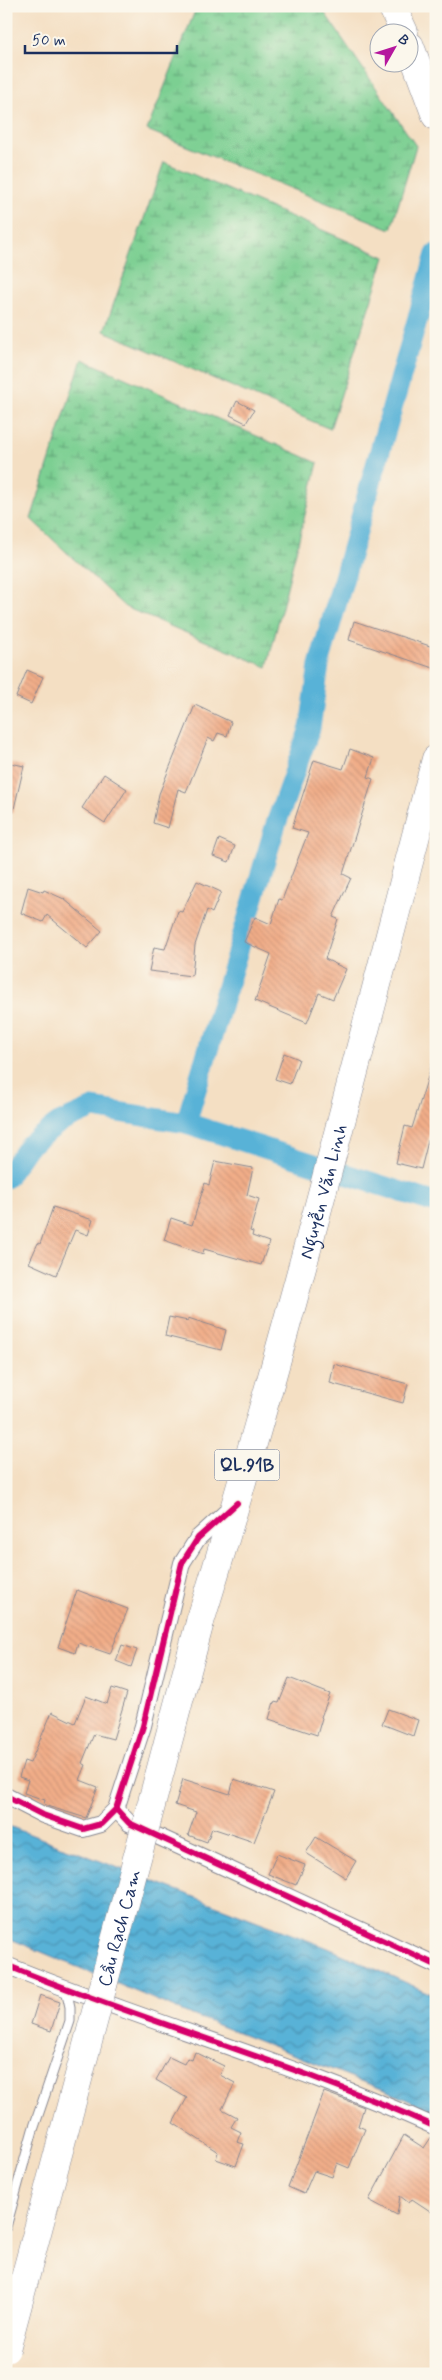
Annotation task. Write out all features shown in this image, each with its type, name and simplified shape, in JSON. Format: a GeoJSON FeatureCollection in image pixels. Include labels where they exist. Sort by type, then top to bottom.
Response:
{"type":"FeatureCollection","features":[{"type":"Feature","properties":{"kind":"highway"},"geometry":{"type":"LineString","coordinates":[[420,72],[436,116]]}},
{"type":"Feature","properties":{"kind":"highway","name":"Nguyễn Văn Linh"},"geometry":{"type":"LineString","coordinates":[[200,1622],[236,1503],[291,1307],[436,759]]}},
{"type":"Feature","properties":{"kind":"highway","name":"Cầu Rạch Cam"},"geometry":{"type":"LineString","coordinates":[[6,2349],[200,1622]]}},
{"type":"Feature","properties":{"kind":"street"},"geometry":{"type":"LineString","coordinates":[[6,1796],[43,1815],[83,1829],[101,1824],[116,1809],[143,1726],[182,1563],[198,1538],[236,1503]]}},
{"type":"Feature","properties":{"kind":"street"},"geometry":{"type":"LineString","coordinates":[[116,1809],[129,1823],[436,1964]]}},
{"type":"Feature","properties":{"kind":"street"},"geometry":{"type":"LineString","coordinates":[[6,1965],[66,1989],[265,2059],[436,2127]]}},
{"type":"Feature","properties":{"kind":"lane"},"geometry":{"type":"LineString","coordinates":[[6,2227],[33,2130],[70,2021],[70,2007],[66,1989]]}},
{"type":"Feature","properties":{"kind":"green space"},"geometry":{"type":"Polygon","coordinates":[[[197,6],[320,6],[416,146],[391,229],[147,130],[197,6]]]}},
{"type":"Feature","properties":{"kind":"green space"},"geometry":{"type":"Polygon","coordinates":[[[164,162],[385,257],[330,429],[104,331],[164,162]]]}},
{"type":"Feature","properties":{"kind":"green space"},"geometry":{"type":"Polygon","coordinates":[[[82,359],[318,463],[267,667],[125,607],[31,519],[82,359]]]}},
{"type":"Feature","properties":{"kind":"water"},"geometry":{"type":"Polygon","coordinates":[[[6,1825],[328,1948],[436,1996],[436,2113],[392,2093],[182,2011],[6,1937],[6,1825]]]}},
{"type":"Feature","properties":{"kind":"building"},"geometry":{"type":"Polygon","coordinates":[[[237,401],[254,410],[246,423],[230,415],[237,401]]]}},
{"type":"Feature","properties":{"kind":"building"},"geometry":{"type":"Polygon","coordinates":[[[354,621],[436,648],[436,669],[349,640],[354,621]]]}},
{"type":"Feature","properties":{"kind":"building"},"geometry":{"type":"Polygon","coordinates":[[[27,670],[43,677],[31,704],[16,697],[27,670]]]}},
{"type":"Feature","properties":{"kind":"building"},"geometry":{"type":"Polygon","coordinates":[[[195,705],[231,722],[227,736],[218,733],[214,741],[208,738],[186,792],[178,789],[168,828],[153,823],[159,794],[195,705]]]}},
{"type":"Feature","properties":{"kind":"building"},"geometry":{"type":"Polygon","coordinates":[[[350,749],[374,758],[368,777],[373,779],[343,874],[351,878],[333,917],[338,919],[325,959],[346,969],[333,999],[319,993],[307,1023],[255,1001],[271,954],[244,942],[255,917],[271,924],[279,899],[282,900],[308,833],[292,828],[314,760],[343,769],[350,749]]]}},
{"type":"Feature","properties":{"kind":"building"},"geometry":{"type":"Polygon","coordinates":[[[6,762],[24,766],[13,813],[6,812],[6,762]]]}},
{"type":"Feature","properties":{"kind":"building"},"geometry":{"type":"Polygon","coordinates":[[[104,774],[127,789],[105,823],[82,808],[104,774]]]}},
{"type":"Feature","properties":{"kind":"building"},"geometry":{"type":"Polygon","coordinates":[[[219,839],[235,846],[229,862],[213,856],[219,839]]]}},
{"type":"Feature","properties":{"kind":"building"},"geometry":{"type":"Polygon","coordinates":[[[197,881],[221,892],[212,913],[207,910],[195,945],[192,976],[149,971],[154,947],[165,949],[178,911],[182,912],[197,881]]]}},
{"type":"Feature","properties":{"kind":"building"},"geometry":{"type":"Polygon","coordinates":[[[28,887],[43,892],[44,890],[64,899],[102,931],[87,948],[47,915],[43,922],[21,913],[28,887]]]}},
{"type":"Feature","properties":{"kind":"building"},"geometry":{"type":"Polygon","coordinates":[[[284,1053],[299,1059],[290,1084],[275,1079],[284,1053]]]}},
{"type":"Feature","properties":{"kind":"building"},"geometry":{"type":"Polygon","coordinates":[[[432,1064],[436,1064],[436,1122],[433,1121],[421,1169],[396,1163],[405,1126],[412,1128],[432,1064]]]}},
{"type":"Feature","properties":{"kind":"building"},"geometry":{"type":"Polygon","coordinates":[[[215,1161],[253,1168],[247,1195],[259,1199],[250,1231],[253,1232],[252,1236],[269,1242],[261,1265],[204,1249],[203,1254],[164,1240],[171,1218],[192,1225],[205,1183],[209,1185],[215,1161]]]}},
{"type":"Feature","properties":{"kind":"building"},"geometry":{"type":"Polygon","coordinates":[[[53,1207],[93,1220],[88,1235],[75,1230],[56,1275],[29,1263],[38,1243],[40,1244],[53,1207]]]}},
{"type":"Feature","properties":{"kind":"building"},"geometry":{"type":"Polygon","coordinates":[[[169,1317],[188,1321],[188,1318],[226,1330],[221,1350],[165,1336],[169,1317]]]}},
{"type":"Feature","properties":{"kind":"building"},"geometry":{"type":"Polygon","coordinates":[[[334,1364],[408,1384],[403,1403],[330,1383],[334,1364]]]}},
{"type":"Feature","properties":{"kind":"building"},"geometry":{"type":"Polygon","coordinates":[[[77,1590],[128,1609],[110,1654],[78,1643],[75,1653],[58,1647],[77,1590]]]}},
{"type":"Feature","properties":{"kind":"building"},"geometry":{"type":"Polygon","coordinates":[[[122,1645],[137,1650],[131,1667],[116,1661],[122,1645]]]}},
{"type":"Feature","properties":{"kind":"building"},"geometry":{"type":"Polygon","coordinates":[[[289,1678],[330,1694],[321,1717],[317,1735],[269,1719],[274,1702],[279,1703],[289,1678]]]}},
{"type":"Feature","properties":{"kind":"building"},"geometry":{"type":"Polygon","coordinates":[[[112,1688],[127,1693],[113,1739],[94,1734],[82,1763],[86,1765],[80,1780],[98,1787],[86,1818],[47,1806],[44,1804],[45,1800],[24,1793],[28,1780],[19,1777],[24,1761],[30,1763],[52,1712],[75,1723],[86,1696],[107,1704],[112,1688]]]}},
{"type":"Feature","properties":{"kind":"building"},"geometry":{"type":"Polygon","coordinates":[[[388,1709],[418,1720],[413,1736],[382,1724],[388,1709]]]}},
{"type":"Feature","properties":{"kind":"building"},"geometry":{"type":"Polygon","coordinates":[[[183,1779],[230,1794],[234,1779],[274,1792],[254,1842],[212,1828],[207,1842],[188,1835],[196,1812],[175,1805],[183,1779]]]}},
{"type":"Feature","properties":{"kind":"building"},"geometry":{"type":"Polygon","coordinates":[[[316,1837],[356,1861],[346,1878],[306,1853],[316,1837]]]}},
{"type":"Feature","properties":{"kind":"building"},"geometry":{"type":"Polygon","coordinates":[[[277,1854],[305,1865],[296,1885],[268,1874],[277,1854]]]}},
{"type":"Feature","properties":{"kind":"building"},"geometry":{"type":"Polygon","coordinates":[[[40,1995],[60,2002],[51,2031],[31,2024],[40,1995]]]}},
{"type":"Feature","properties":{"kind":"building"},"geometry":{"type":"Polygon","coordinates":[[[195,2052],[224,2066],[220,2075],[235,2083],[222,2109],[237,2117],[231,2127],[241,2132],[237,2142],[244,2144],[236,2166],[216,2159],[218,2152],[173,2123],[187,2098],[156,2080],[169,2057],[184,2064],[187,2058],[192,2060],[195,2052]]]}},
{"type":"Feature","properties":{"kind":"building"},"geometry":{"type":"Polygon","coordinates":[[[324,2092],[364,2107],[358,2126],[365,2129],[349,2168],[337,2163],[332,2177],[314,2171],[304,2194],[288,2187],[324,2092]]]}},
{"type":"Feature","properties":{"kind":"building"},"geometry":{"type":"Polygon","coordinates":[[[404,2135],[424,2148],[432,2136],[436,2137],[436,2215],[412,2199],[409,2203],[400,2196],[397,2215],[369,2200],[404,2135]]]}},
{"type":"Feature","properties":{"kind":"waterway"},"geometry":{"type":"LineString","coordinates":[[186,1123],[276,824],[310,728],[319,665],[436,254]]}},
{"type":"Feature","properties":{"kind":"waterway"},"geometry":{"type":"LineString","coordinates":[[6,1178],[28,1146],[59,1123],[93,1108],[186,1123],[436,1203]]}},
{"type":"Feature","properties":{"kind":"cycle path"},"geometry":{"type":"LineString","coordinates":[[6,1796],[43,1815],[83,1829],[101,1824],[116,1809],[143,1726],[182,1563],[198,1538],[237,1503]]}},
{"type":"Feature","properties":{"kind":"cycle path"},"geometry":{"type":"LineString","coordinates":[[116,1809],[129,1823],[436,1965]]}},
{"type":"Feature","properties":{"kind":"cycle path"},"geometry":{"type":"LineString","coordinates":[[6,1965],[113,2006],[330,2083],[436,2127]]}}]}
